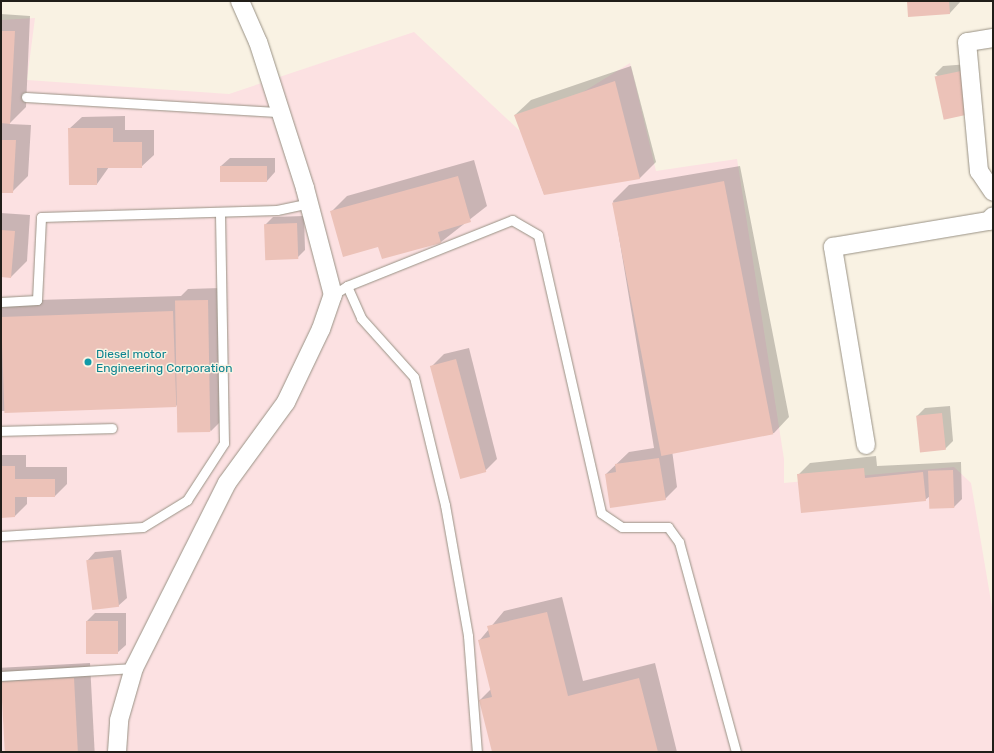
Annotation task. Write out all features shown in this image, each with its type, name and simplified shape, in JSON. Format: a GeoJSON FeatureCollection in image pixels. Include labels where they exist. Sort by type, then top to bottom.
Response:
{"type":"FeatureCollection","features":[{"type":"Feature","properties":{"kind":"street"},"geometry":{"type":"LineString","coordinates":[[117,752],[119,720],[134,668],[227,483],[286,402],[340,290],[309,203],[258,42],[240,1]]}},
{"type":"Feature","properties":{"kind":"street"},"geometry":{"type":"LineString","coordinates":[[993,38],[967,42],[979,171],[993,192]]}},
{"type":"Feature","properties":{"kind":"street"},"geometry":{"type":"LineString","coordinates":[[866,445],[833,247],[989,221],[993,216]]}},
{"type":"Feature","properties":{"kind":"lane"},"geometry":{"type":"LineString","coordinates":[[26,97],[281,112]]}},
{"type":"Feature","properties":{"kind":"lane"},"geometry":{"type":"LineString","coordinates":[[1,302],[37,300],[41,217],[220,213],[277,210],[309,203]]}},
{"type":"Feature","properties":{"kind":"lane"},"geometry":{"type":"LineString","coordinates":[[1,536],[143,528],[187,500],[224,443],[220,213]]}},
{"type":"Feature","properties":{"kind":"lane"},"geometry":{"type":"LineString","coordinates":[[477,752],[468,636],[445,505],[414,377],[361,318],[340,290],[512,220],[538,235],[601,514],[622,528],[668,528],[679,542],[736,752]]}},
{"type":"Feature","properties":{"kind":"lane"},"geometry":{"type":"LineString","coordinates":[[1,431],[112,428]]}},
{"type":"Feature","properties":{"kind":"lane"},"geometry":{"type":"LineString","coordinates":[[1,676],[134,668]]}},
{"type":"Feature","properties":{"kind":"shaded area"},"geometry":{"type":"Polygon","coordinates":[[[35,18],[27,80],[229,94],[414,32],[520,131],[630,63],[656,171],[737,159],[784,459],[784,483],[954,467],[971,483],[993,613],[993,752],[1,752],[1,20],[35,18]]]}},
{"type":"Feature","properties":{"kind":"building"},"geometry":{"type":"Polygon","coordinates":[[[907,1],[949,1],[950,14],[908,17],[907,1]]]}},
{"type":"Feature","properties":{"kind":"building"},"geometry":{"type":"Polygon","coordinates":[[[1,31],[15,31],[10,124],[1,123],[1,31]]]}},
{"type":"Feature","properties":{"kind":"building"},"geometry":{"type":"Polygon","coordinates":[[[961,71],[970,114],[944,120],[935,77],[961,71]]]}},
{"type":"Feature","properties":{"kind":"building"},"geometry":{"type":"Polygon","coordinates":[[[615,81],[640,179],[544,195],[514,115],[615,81]]]}},
{"type":"Feature","properties":{"kind":"building"},"geometry":{"type":"Polygon","coordinates":[[[68,128],[113,128],[113,142],[142,142],[142,168],[97,168],[97,185],[69,185],[68,128]]]}},
{"type":"Feature","properties":{"kind":"building"},"geometry":{"type":"Polygon","coordinates":[[[1,140],[16,140],[13,193],[1,193],[1,140]]]}},
{"type":"Feature","properties":{"kind":"building"},"geometry":{"type":"Polygon","coordinates":[[[220,166],[267,166],[267,182],[220,182],[220,166]]]}},
{"type":"Feature","properties":{"kind":"building"},"geometry":{"type":"Polygon","coordinates":[[[458,176],[471,222],[438,232],[441,243],[382,259],[378,247],[343,257],[330,211],[458,176]]]}},
{"type":"Feature","properties":{"kind":"building"},"geometry":{"type":"Polygon","coordinates":[[[724,181],[773,434],[661,456],[612,203],[724,181]]]}},
{"type":"Feature","properties":{"kind":"building"},"geometry":{"type":"Polygon","coordinates":[[[297,223],[298,259],[265,260],[264,224],[297,223]]]}},
{"type":"Feature","properties":{"kind":"building"},"geometry":{"type":"Polygon","coordinates":[[[1,230],[15,231],[11,278],[1,277],[1,230]]]}},
{"type":"Feature","properties":{"kind":"building"},"geometry":{"type":"Polygon","coordinates":[[[208,300],[210,432],[177,433],[175,301],[208,300]]]}},
{"type":"Feature","properties":{"kind":"building","name":"Diesel motor Engineering Corporation"},"geometry":{"type":"Polygon","coordinates":[[[173,311],[176,407],[4,413],[1,317],[173,311]]]}},
{"type":"Feature","properties":{"kind":"building"},"geometry":{"type":"Polygon","coordinates":[[[456,359],[486,472],[460,479],[430,366],[456,359]]]}},
{"type":"Feature","properties":{"kind":"building"},"geometry":{"type":"Polygon","coordinates":[[[942,413],[946,450],[920,453],[916,416],[942,413]]]}},
{"type":"Feature","properties":{"kind":"building"},"geometry":{"type":"Polygon","coordinates":[[[659,458],[666,500],[610,508],[605,474],[616,472],[615,464],[659,458]]]}},
{"type":"Feature","properties":{"kind":"building"},"geometry":{"type":"Polygon","coordinates":[[[1,466],[15,466],[15,479],[55,479],[55,497],[15,497],[15,517],[1,518],[1,466]]]}},
{"type":"Feature","properties":{"kind":"building"},"geometry":{"type":"Polygon","coordinates":[[[864,468],[865,478],[923,472],[926,501],[801,513],[797,474],[864,468]]]}},
{"type":"Feature","properties":{"kind":"building"},"geometry":{"type":"Polygon","coordinates":[[[953,470],[954,508],[929,509],[928,471],[953,470]]]}},
{"type":"Feature","properties":{"kind":"building"},"geometry":{"type":"Polygon","coordinates":[[[113,557],[119,607],[92,610],[86,560],[113,557]]]}},
{"type":"Feature","properties":{"kind":"building"},"geometry":{"type":"Polygon","coordinates":[[[547,612],[568,696],[639,678],[658,752],[492,752],[479,700],[492,697],[478,640],[490,637],[487,626],[547,612]]]}},
{"type":"Feature","properties":{"kind":"building"},"geometry":{"type":"Polygon","coordinates":[[[86,621],[118,621],[118,654],[86,654],[86,621]]]}},
{"type":"Feature","properties":{"kind":"building"},"geometry":{"type":"Polygon","coordinates":[[[74,678],[78,752],[5,752],[1,682],[74,678]]]}},
{"type":"Feature","properties":{"kind":"place","name":"Diesel motor Engineering Corporation"},"geometry":{"type":"Point","coordinates":[88,362]}}]}
